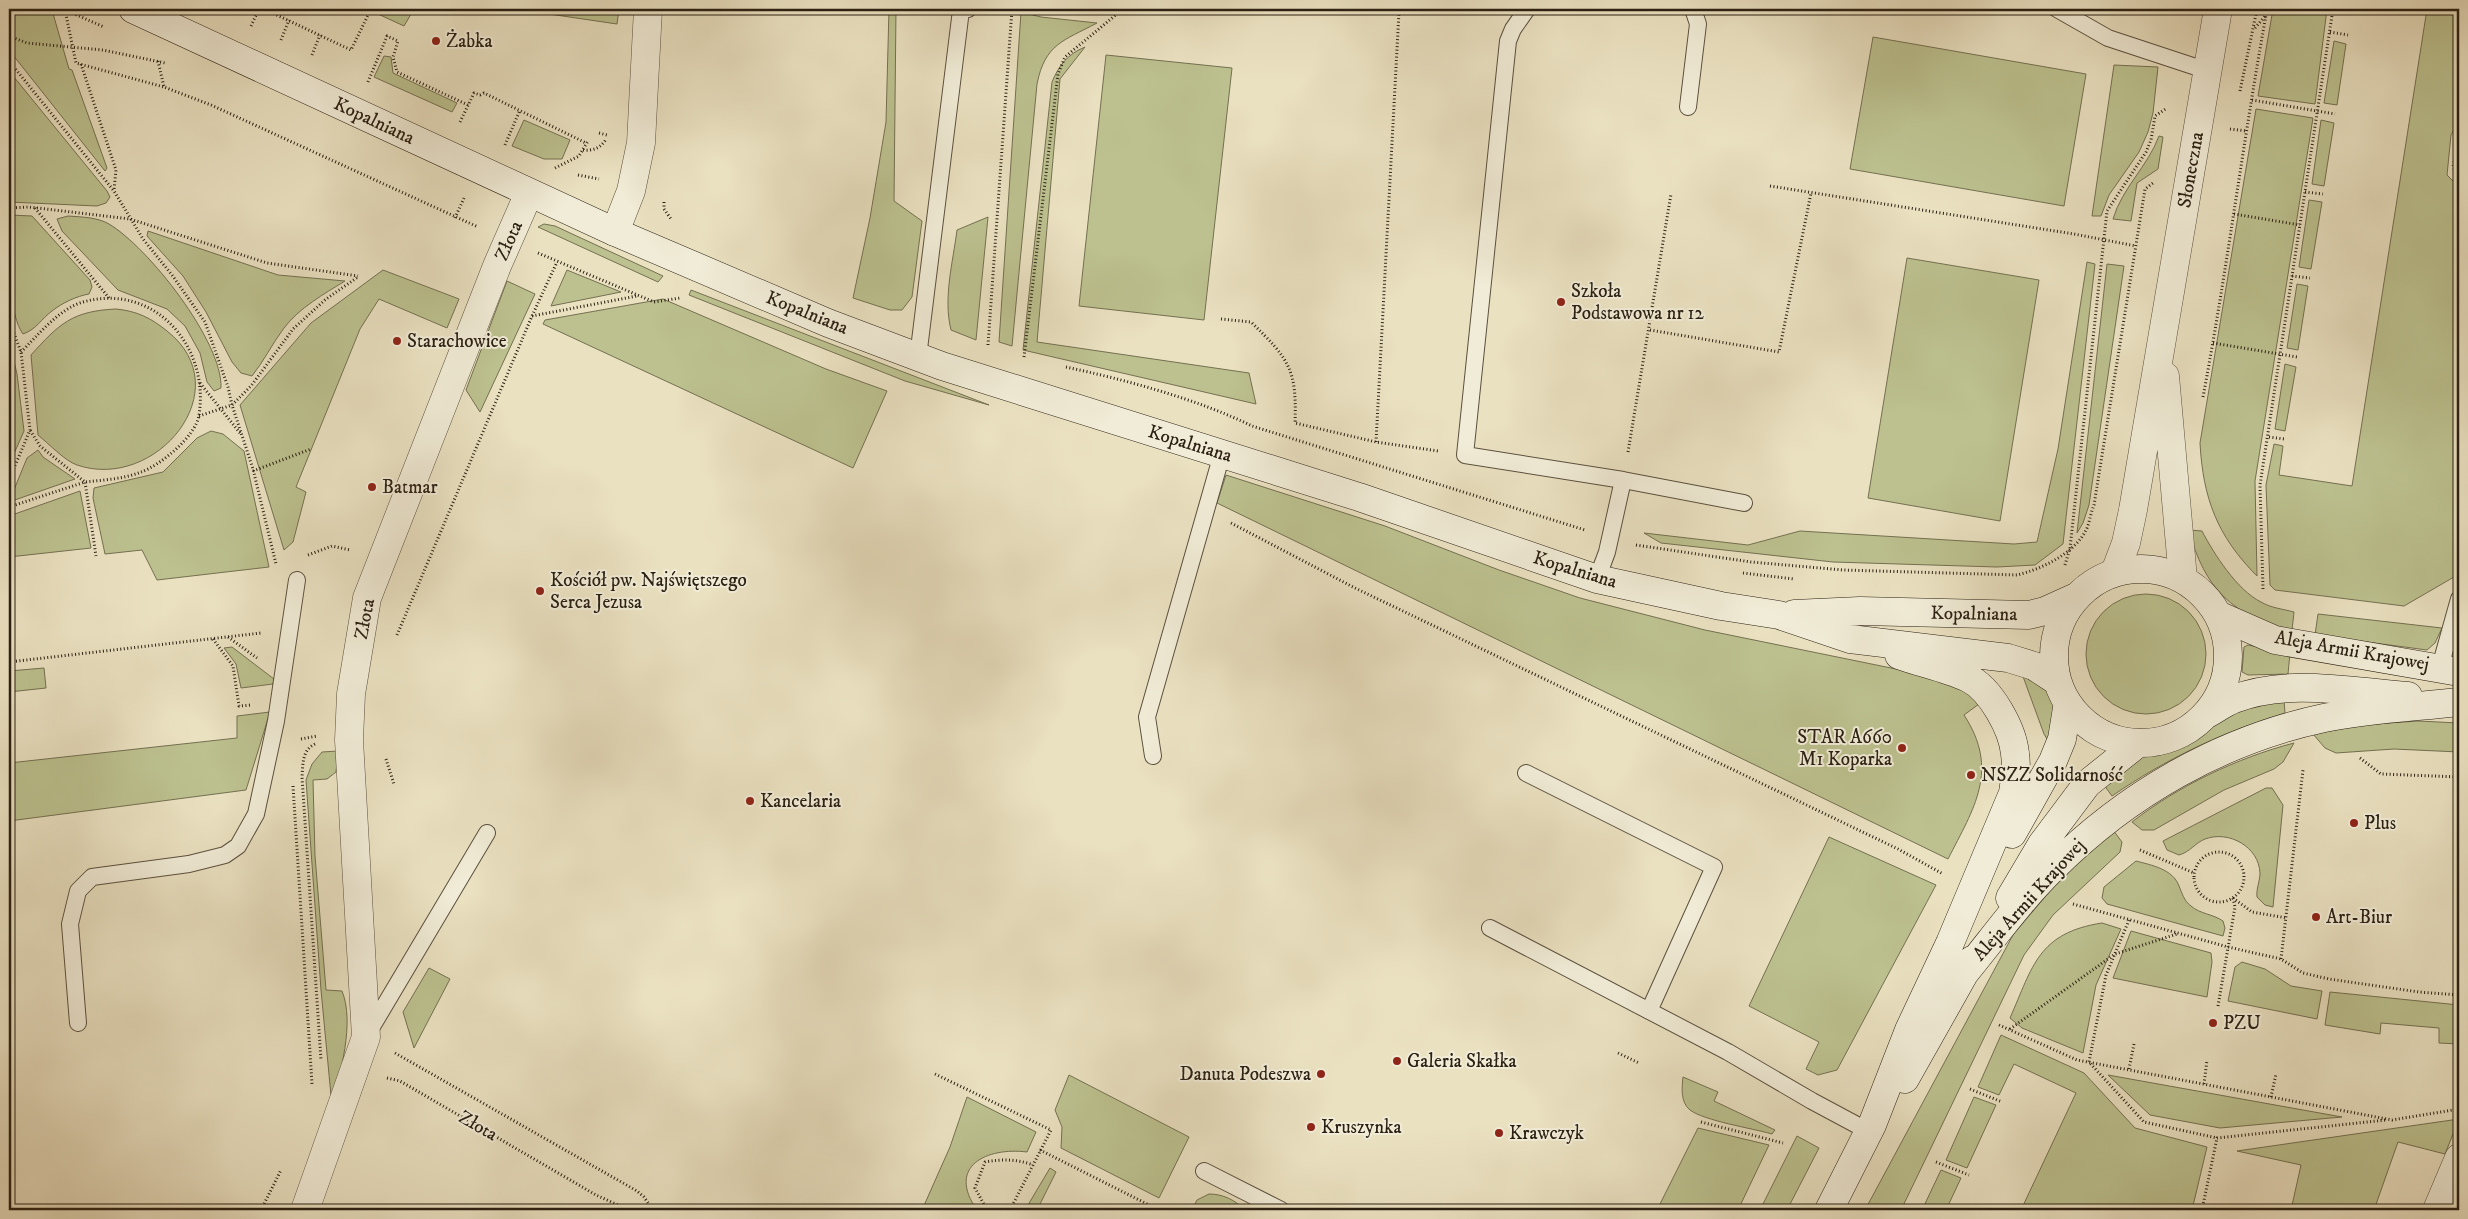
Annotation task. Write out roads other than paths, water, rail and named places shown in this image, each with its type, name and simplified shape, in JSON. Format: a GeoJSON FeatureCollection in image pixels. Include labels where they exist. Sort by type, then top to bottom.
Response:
{"type":"FeatureCollection","features":[{"type":"Feature","properties":{"kind":"street","name":"Kopalniana"},"geometry":{"type":"LineString","coordinates":[[133,9],[615,232],[828,323],[918,357],[1359,497],[1597,579],[1721,606],[1779,615],[1850,639],[2008,658],[2034,666],[2057,681]]}},
{"type":"Feature","properties":{"kind":"street"},"geometry":{"type":"LineString","coordinates":[[615,232],[630,191],[640,143],[648,9]]}},
{"type":"Feature","properties":{"kind":"street","name":"Słoneczna"},"geometry":{"type":"LineString","coordinates":[[2115,572],[2128,535],[2162,331],[2195,68],[2218,9]]}},
{"type":"Feature","properties":{"kind":"street","name":"Złota"},"geometry":{"type":"LineString","coordinates":[[305,1210],[366,1037],[349,740],[351,694],[367,598],[498,266],[530,193]]}},
{"type":"Feature","properties":{"kind":"street","name":"Słoneczna"},"geometry":{"type":"LineString","coordinates":[[2162,331],[2183,579]]}},
{"type":"Feature","properties":{"kind":"street"},"geometry":{"type":"LineString","coordinates":[[2148,569],[2183,579],[2205,596],[2218,615],[2226,633],[2228,651],[2225,681],[2219,698],[2206,715],[2172,738],[2136,744],[2095,731],[2067,708],[2057,681],[2053,655],[2060,622],[2076,597],[2095,580],[2115,572],[2148,569]]}},
{"type":"Feature","properties":{"kind":"street","name":"Kopalniana"},"geometry":{"type":"LineString","coordinates":[[1779,615],[1860,611],[2029,615],[2045,611],[2076,597]]}},
{"type":"Feature","properties":{"kind":"street","name":"Aleja Armii Krajowej"},"geometry":{"type":"LineString","coordinates":[[2218,615],[2275,640],[2450,670]]}},
{"type":"Feature","properties":{"kind":"street","name":"Aleja Armii Krajowej"},"geometry":{"type":"LineString","coordinates":[[1828,1207],[1870,1128],[1909,1030],[1950,943],[2013,793],[2016,753],[2005,721],[1984,690],[1969,679],[1850,639]]}},
{"type":"Feature","properties":{"kind":"street","name":"Aleja Armii Krajowej"},"geometry":{"type":"LineString","coordinates":[[2206,715],[2232,700],[2258,692],[2297,688],[2459,701]]}},
{"type":"Feature","properties":{"kind":"street","name":"Aleja Armii Krajowej"},"geometry":{"type":"LineString","coordinates":[[1963,975],[2051,870],[2086,836],[2162,781],[2237,745],[2299,724],[2326,718],[2459,701]]}},
{"type":"Feature","properties":{"kind":"street","name":"Aleja Armii Krajowej"},"geometry":{"type":"LineString","coordinates":[[1950,943],[2053,761],[2062,739],[2067,708]]}},
{"type":"Feature","properties":{"kind":"street","name":"Aleja Armii Krajowej"},"geometry":{"type":"LineString","coordinates":[[1870,1128],[1904,1082],[1963,975],[2042,844],[2087,784],[2136,744]]}},
{"type":"Feature","properties":{"kind":"street"},"geometry":{"type":"LineString","coordinates":[[2437,1210],[2459,1158]]}},
{"type":"Feature","properties":{"kind":"lane"},"geometry":{"type":"LineString","coordinates":[[918,357],[962,9]]}},
{"type":"Feature","properties":{"kind":"lane"},"geometry":{"type":"LineString","coordinates":[[1527,9],[1508,41],[1465,455],[1623,480],[1744,503]]}},
{"type":"Feature","properties":{"kind":"lane"},"geometry":{"type":"LineString","coordinates":[[1688,106],[1698,24],[1693,9]]}},
{"type":"Feature","properties":{"kind":"lane"},"geometry":{"type":"LineString","coordinates":[[2057,9],[2108,38],[2195,68]]}},
{"type":"Feature","properties":{"kind":"lane"},"geometry":{"type":"LineString","coordinates":[[1153,756],[1148,717],[1222,454]]}},
{"type":"Feature","properties":{"kind":"lane"},"geometry":{"type":"LineString","coordinates":[[1597,579],[1610,538],[1623,480]]}},
{"type":"Feature","properties":{"kind":"lane"},"geometry":{"type":"LineString","coordinates":[[78,1023],[70,924],[78,891],[92,877],[189,864],[226,855],[238,846],[256,814],[279,702],[297,580]]}},
{"type":"Feature","properties":{"kind":"lane"},"geometry":{"type":"LineString","coordinates":[[2450,670],[2459,599]]}},
{"type":"Feature","properties":{"kind":"lane"},"geometry":{"type":"LineString","coordinates":[[1526,773],[1714,867],[1650,1011]]}},
{"type":"Feature","properties":{"kind":"lane"},"geometry":{"type":"LineString","coordinates":[[366,1037],[487,833]]}},
{"type":"Feature","properties":{"kind":"lane"},"geometry":{"type":"LineString","coordinates":[[1490,928],[1728,1052],[1812,1101],[1870,1128]]}},
{"type":"Feature","properties":{"kind":"lane"},"geometry":{"type":"LineString","coordinates":[[1204,1171],[1281,1210]]}},
{"type":"Feature","properties":{"kind":"place","name":"Żabka"},"geometry":{"type":"Point","coordinates":[436,41]}},
{"type":"Feature","properties":{"kind":"place","name":"Szkoła Podstawowa nr 12"},"geometry":{"type":"Point","coordinates":[1561,302]}},
{"type":"Feature","properties":{"kind":"place","name":"Starachowice"},"geometry":{"type":"Point","coordinates":[397,341]}},
{"type":"Feature","properties":{"kind":"place","name":"Batmar"},"geometry":{"type":"Point","coordinates":[372,487]}},
{"type":"Feature","properties":{"kind":"place","name":"Kościół pw. Najświętszego Serca Jezusa"},"geometry":{"type":"Point","coordinates":[540,591]}},
{"type":"Feature","properties":{"kind":"place","name":"STAR A660 M1 Koparka"},"geometry":{"type":"Point","coordinates":[1902,748]}},
{"type":"Feature","properties":{"kind":"place","name":"NSZZ Solidarność"},"geometry":{"type":"Point","coordinates":[1971,775]}},
{"type":"Feature","properties":{"kind":"place","name":"Kancelaria"},"geometry":{"type":"Point","coordinates":[750,801]}},
{"type":"Feature","properties":{"kind":"place","name":"Plus"},"geometry":{"type":"Point","coordinates":[2354,823]}},
{"type":"Feature","properties":{"kind":"place","name":"Art-Biur"},"geometry":{"type":"Point","coordinates":[2316,917]}},
{"type":"Feature","properties":{"kind":"place","name":"PZU"},"geometry":{"type":"Point","coordinates":[2213,1023]}},
{"type":"Feature","properties":{"kind":"place","name":"Galeria Skałka"},"geometry":{"type":"Point","coordinates":[1397,1061]}},
{"type":"Feature","properties":{"kind":"place","name":"Danuta Podeszwa"},"geometry":{"type":"Point","coordinates":[1321,1074]}},
{"type":"Feature","properties":{"kind":"place","name":"Kruszynka"},"geometry":{"type":"Point","coordinates":[1311,1127]}},
{"type":"Feature","properties":{"kind":"place","name":"Krawczyk"},"geometry":{"type":"Point","coordinates":[1499,1133]}}]}
